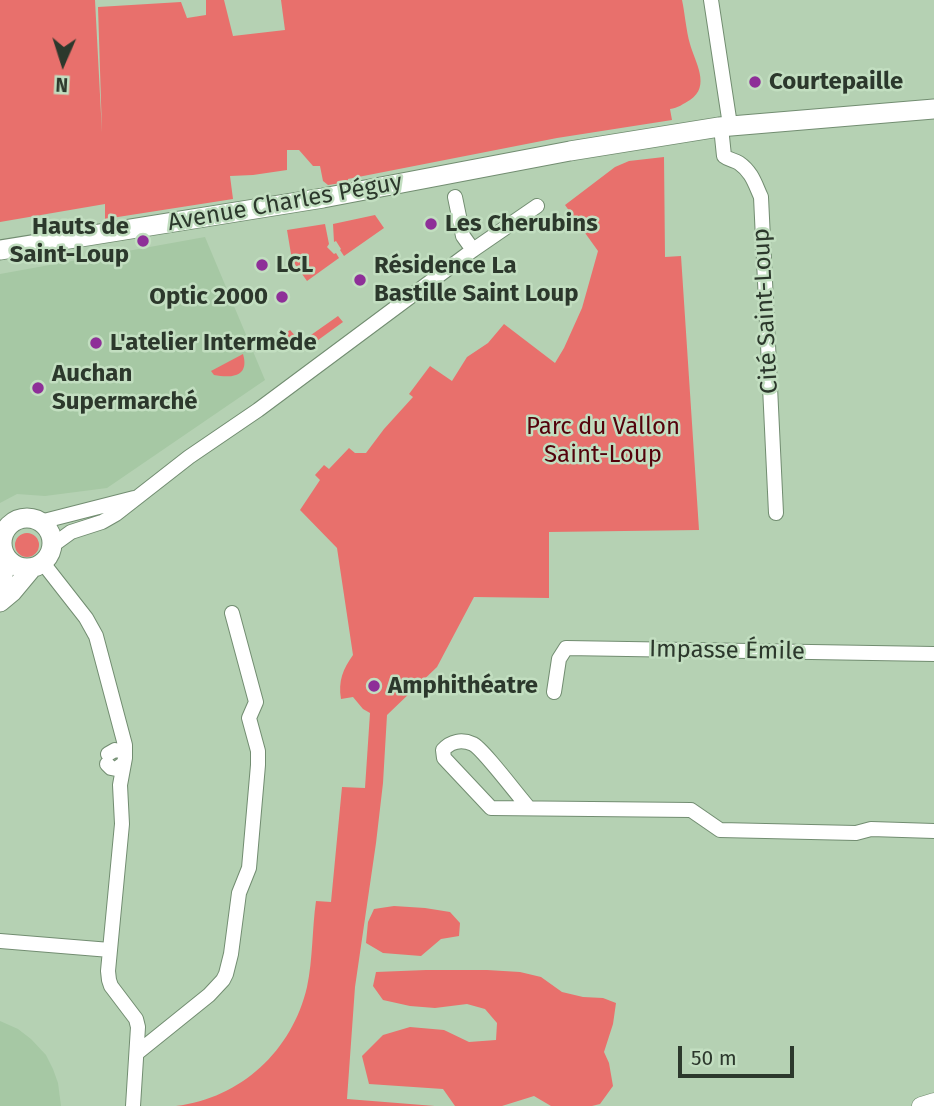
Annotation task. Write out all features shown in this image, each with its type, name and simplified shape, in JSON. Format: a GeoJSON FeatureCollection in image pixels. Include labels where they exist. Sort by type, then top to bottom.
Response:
{"type":"FeatureCollection","features":[{"type":"Feature","properties":{"kind":"main road","name":"Avenue Charles Péguy"},"geometry":{"type":"LineString","coordinates":[[0,250],[323,198],[570,151],[726,126],[934,109]]}},
{"type":"Feature","properties":{"kind":"main road"},"geometry":{"type":"LineString","coordinates":[[0,583],[5,525],[25,518],[40,522],[50,532],[53,545],[49,557],[0,602]]}},
{"type":"Feature","properties":{"kind":"main road"},"geometry":{"type":"LineString","coordinates":[[3,552],[19,568],[38,566]]}},
{"type":"Feature","properties":{"kind":"street"},"geometry":{"type":"LineString","coordinates":[[711,0],[726,126]]}},
{"type":"Feature","properties":{"kind":"street","name":"Cité Saint-Loup"},"geometry":{"type":"LineString","coordinates":[[726,126],[724,156],[737,162],[751,174],[761,197],[776,513]]}},
{"type":"Feature","properties":{"kind":"street"},"geometry":{"type":"LineString","coordinates":[[455,197],[463,236],[473,250]]}},
{"type":"Feature","properties":{"kind":"street"},"geometry":{"type":"LineString","coordinates":[[53,545],[71,532],[102,522],[116,514],[189,457],[258,410],[473,250],[537,206]]}},
{"type":"Feature","properties":{"kind":"street"},"geometry":{"type":"LineString","coordinates":[[40,522],[135,498]]}},
{"type":"Feature","properties":{"kind":"street"},"geometry":{"type":"LineString","coordinates":[[38,566],[90,625],[99,645],[125,745],[120,785],[122,824],[108,979],[136,1019],[138,1027],[133,1106]]}},
{"type":"Feature","properties":{"kind":"street"},"geometry":{"type":"LineString","coordinates":[[138,1053],[209,995],[223,980],[229,965],[239,893],[249,868],[258,765],[258,751],[249,718],[256,702],[232,613]]}},
{"type":"Feature","properties":{"kind":"street","name":"Impasse Émile"},"geometry":{"type":"LineString","coordinates":[[554,692],[559,659],[566,648],[934,654]]}},
{"type":"Feature","properties":{"kind":"street"},"geometry":{"type":"LineString","coordinates":[[529,808],[476,745],[460,741],[448,744],[443,750],[444,758],[491,808],[691,810],[720,830],[856,833],[871,829],[934,831]]}},
{"type":"Feature","properties":{"kind":"street"},"geometry":{"type":"LineString","coordinates":[[108,759],[111,768],[116,769],[125,758]]}},
{"type":"Feature","properties":{"kind":"street"},"geometry":{"type":"LineString","coordinates":[[0,941],[110,950]]}},
{"type":"Feature","properties":{"kind":"street"},"geometry":{"type":"LineString","coordinates":[[921,1106],[934,1102]]}},
{"type":"Feature","properties":{"kind":"shaded area"},"geometry":{"type":"Polygon","coordinates":[[[205,237],[265,380],[107,488],[45,496],[17,494],[0,503],[0,274],[205,237]]]}},
{"type":"Feature","properties":{"kind":"shaded area"},"geometry":{"type":"Polygon","coordinates":[[[0,1021],[18,1029],[46,1055],[58,1083],[61,1106],[0,1106],[0,1021]]]}},
{"type":"Feature","properties":{"kind":"green space"},"geometry":{"type":"Polygon","coordinates":[[[0,0],[95,0],[102,133],[98,7],[181,2],[187,18],[206,15],[206,0],[224,0],[233,36],[285,30],[281,0],[682,0],[701,81],[700,88],[690,100],[670,109],[672,120],[557,138],[328,185],[323,181],[320,166],[313,166],[299,150],[287,150],[287,170],[230,176],[233,199],[105,219],[105,204],[0,222],[0,0]]]}},
{"type":"Feature","properties":{"kind":"green space","name":"Parc du Vallon Saint-Loup"},"geometry":{"type":"Polygon","coordinates":[[[664,157],[665,257],[681,256],[699,530],[549,532],[549,598],[474,597],[437,667],[387,715],[376,843],[355,987],[347,1099],[435,1106],[176,1106],[222,1093],[242,1082],[276,1051],[289,1031],[300,1010],[307,987],[316,901],[331,902],[342,787],[365,788],[370,713],[353,697],[341,699],[342,676],[353,655],[337,548],[300,510],[320,480],[315,475],[324,465],[329,469],[349,448],[355,453],[366,453],[413,397],[409,394],[430,366],[452,381],[467,357],[488,343],[504,324],[555,363],[582,308],[598,251],[565,205],[615,167],[629,161],[664,157]]]}},
{"type":"Feature","properties":{"kind":"green space"},"geometry":{"type":"Polygon","coordinates":[[[375,215],[384,228],[344,256],[336,241],[334,242],[333,224],[375,215]]]}},
{"type":"Feature","properties":{"kind":"green space"},"geometry":{"type":"Polygon","coordinates":[[[325,224],[329,244],[327,247],[339,258],[307,281],[292,260],[287,230],[325,224]]]}},
{"type":"Feature","properties":{"kind":"green space"},"geometry":{"type":"Polygon","coordinates":[[[338,316],[343,322],[303,351],[299,345],[295,348],[286,333],[290,330],[301,342],[338,316]]]}},
{"type":"Feature","properties":{"kind":"green space"},"geometry":{"type":"Polygon","coordinates":[[[243,354],[244,368],[237,375],[220,376],[211,371],[243,354]]]}},
{"type":"Feature","properties":{"kind":"green space"},"geometry":{"type":"Polygon","coordinates":[[[27,533],[36,536],[39,545],[36,554],[27,557],[18,554],[15,545],[18,536],[27,533]]]}},
{"type":"Feature","properties":{"kind":"green space"},"geometry":{"type":"Polygon","coordinates":[[[394,906],[450,912],[460,923],[459,936],[441,939],[421,956],[383,953],[366,943],[368,922],[374,909],[394,906]]]}},
{"type":"Feature","properties":{"kind":"green space"},"geometry":{"type":"Polygon","coordinates":[[[376,972],[520,972],[541,977],[562,992],[603,998],[616,1003],[604,1052],[613,1086],[600,1104],[592,1106],[551,1106],[534,1096],[502,1106],[455,1106],[443,1089],[369,1084],[362,1056],[383,1035],[410,1027],[444,1030],[469,1042],[496,1040],[497,1023],[485,1009],[467,1004],[435,1008],[410,1006],[383,1000],[373,986],[376,972]]]}},
{"type":"Feature","properties":{"kind":"place","name":"Courtepaille"},"geometry":{"type":"Point","coordinates":[755,82]}},
{"type":"Feature","properties":{"kind":"place","name":"Les Cherubins"},"geometry":{"type":"Point","coordinates":[431,224]}},
{"type":"Feature","properties":{"kind":"place","name":"Hauts de Saint-Loup"},"geometry":{"type":"Point","coordinates":[143,241]}},
{"type":"Feature","properties":{"kind":"place","name":"LCL"},"geometry":{"type":"Point","coordinates":[262,265]}},
{"type":"Feature","properties":{"kind":"place","name":"Résidence La Bastille Saint Loup"},"geometry":{"type":"Point","coordinates":[360,280]}},
{"type":"Feature","properties":{"kind":"place","name":"Optic 2000"},"geometry":{"type":"Point","coordinates":[282,297]}},
{"type":"Feature","properties":{"kind":"place","name":"L'atelier Intermède"},"geometry":{"type":"Point","coordinates":[96,343]}},
{"type":"Feature","properties":{"kind":"place","name":"Auchan Supermarché"},"geometry":{"type":"Point","coordinates":[38,388]}},
{"type":"Feature","properties":{"kind":"place","name":"Amphithéatre"},"geometry":{"type":"Point","coordinates":[374,686]}}]}
